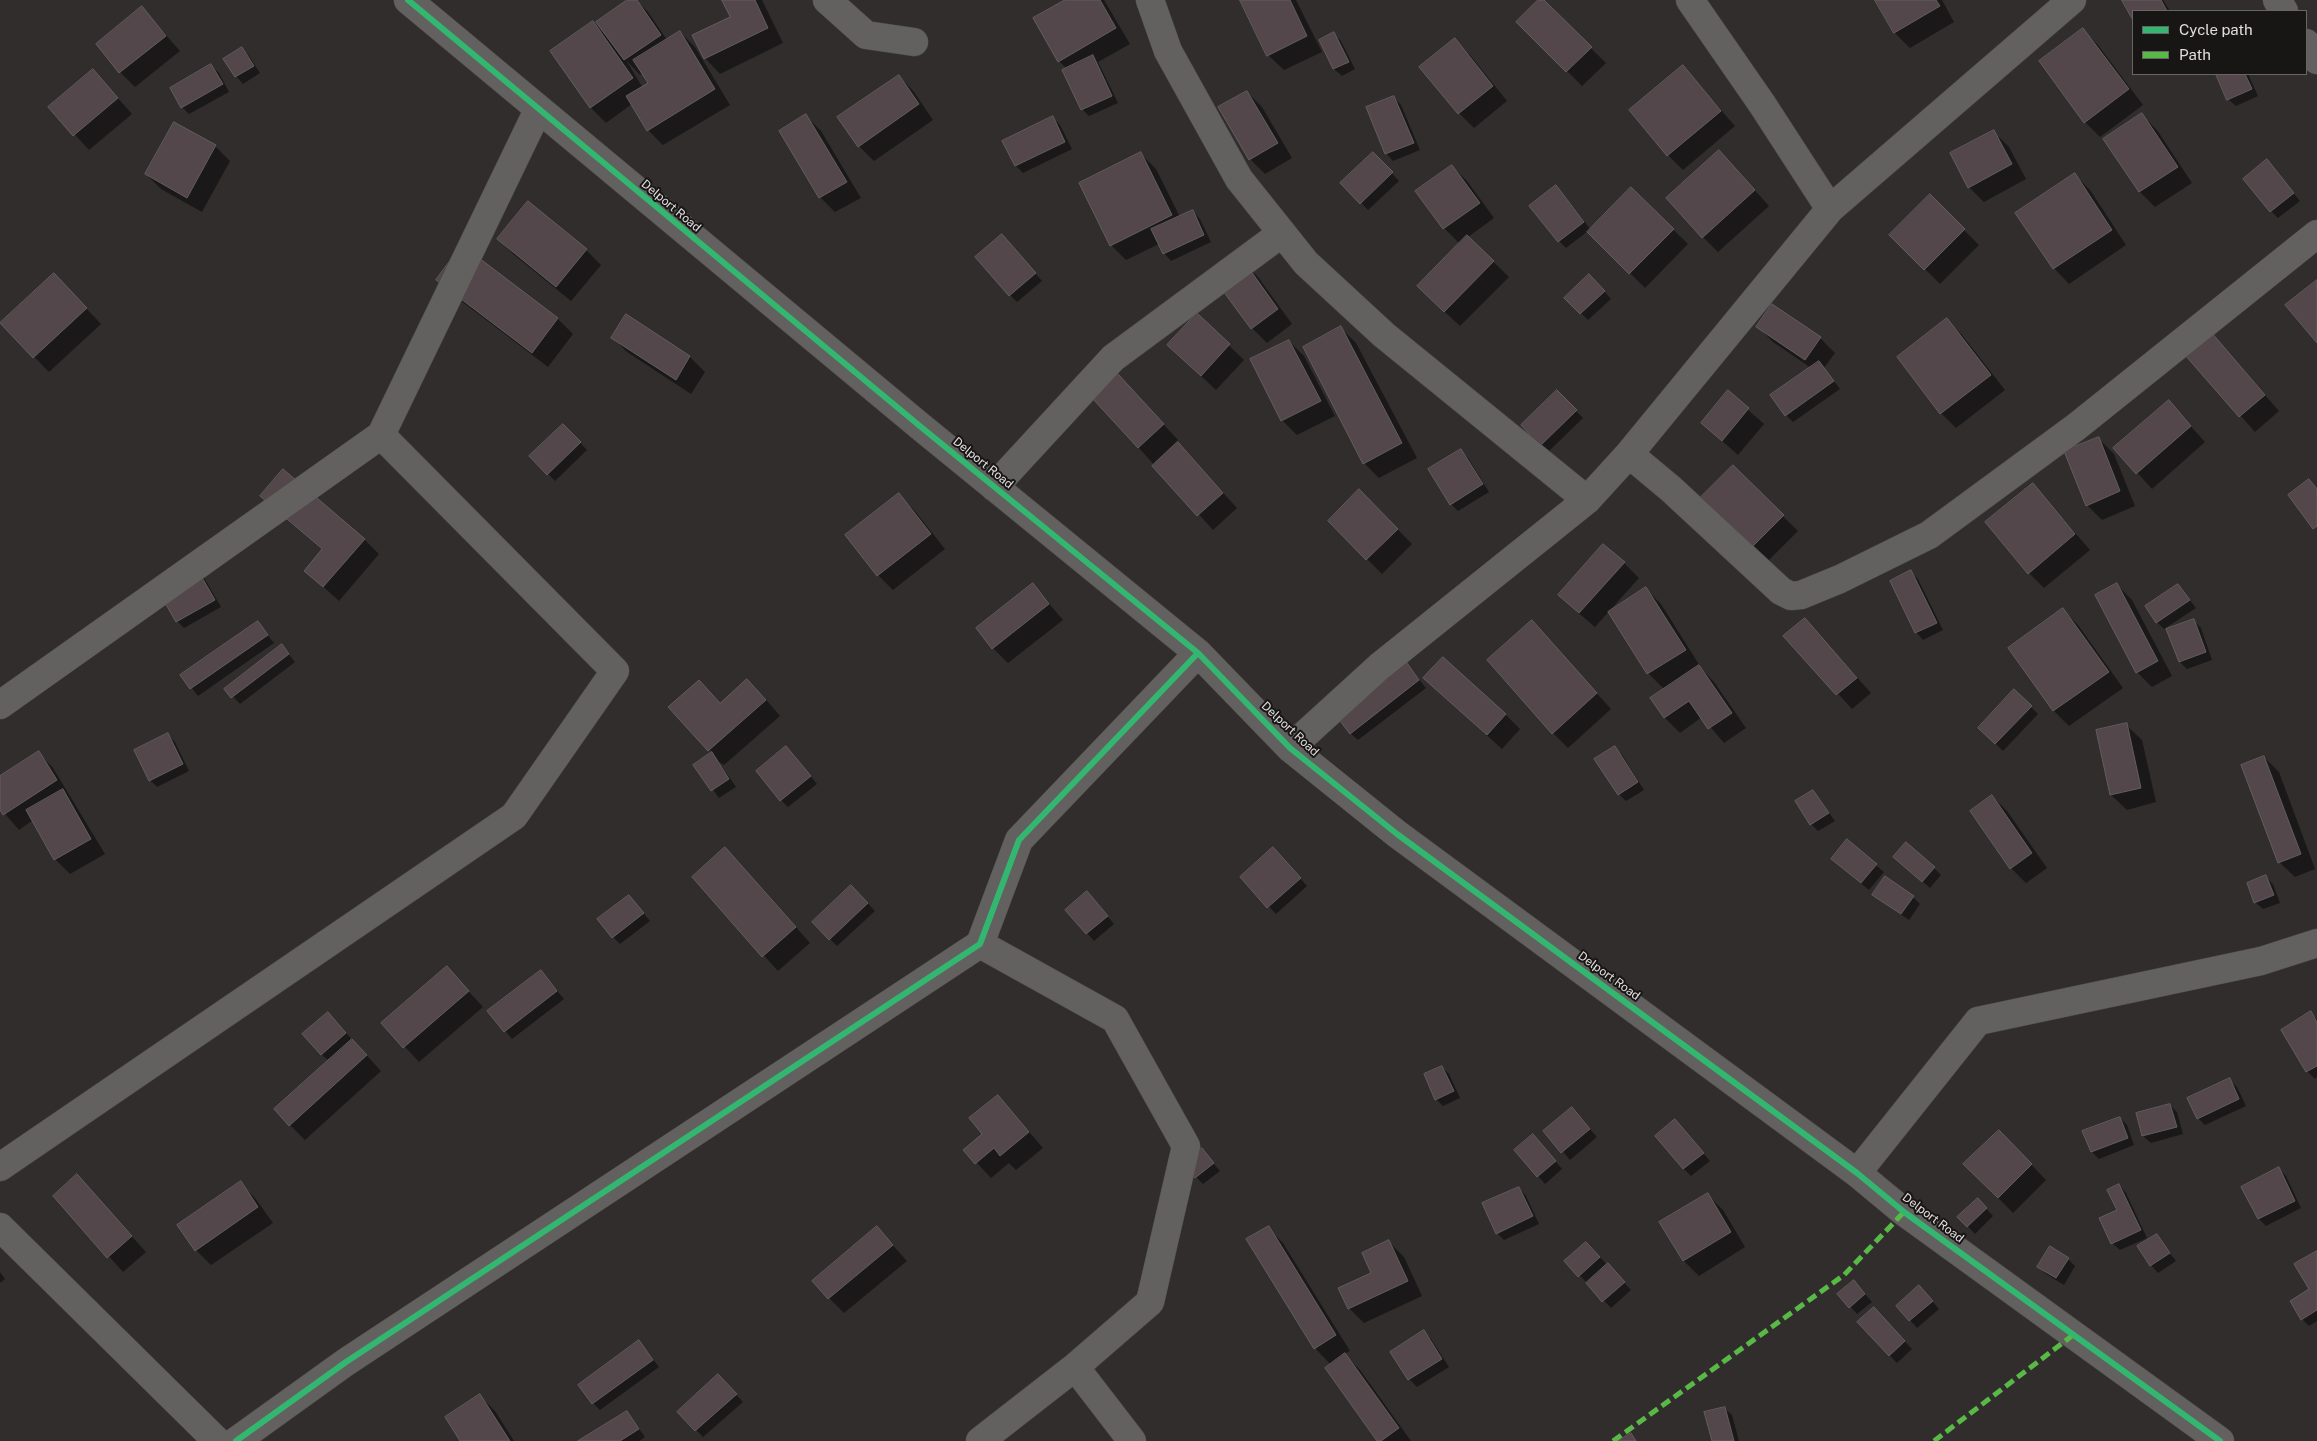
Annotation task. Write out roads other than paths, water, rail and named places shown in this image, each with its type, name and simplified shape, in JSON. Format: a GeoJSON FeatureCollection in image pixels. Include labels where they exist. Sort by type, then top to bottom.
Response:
{"type":"FeatureCollection","features":[{"type":"Feature","properties":{"kind":"street","name":"Delport Road"},"geometry":{"type":"LineString","coordinates":[[408,0],[538,110],[994,487],[1198,653],[1290,748],[1397,834],[1857,1173],[1904,1212],[2220,1441]]}},
{"type":"Feature","properties":{"kind":"street"},"geometry":{"type":"LineString","coordinates":[[827,0],[866,35],[914,42]]}},
{"type":"Feature","properties":{"kind":"street"},"geometry":{"type":"LineString","coordinates":[[1150,0],[1168,50],[1239,179],[1306,263],[1384,335],[1587,500]]}},
{"type":"Feature","properties":{"kind":"street"},"geometry":{"type":"LineString","coordinates":[[1690,0],[1762,104],[1830,209]]}},
{"type":"Feature","properties":{"kind":"street"},"geometry":{"type":"LineString","coordinates":[[1290,748],[1380,666],[1587,500],[1629,454],[1830,209],[2072,0]]}},
{"type":"Feature","properties":{"kind":"street"},"geometry":{"type":"LineString","coordinates":[[2307,45],[2317,60]]}},
{"type":"Feature","properties":{"kind":"street"},"geometry":{"type":"LineString","coordinates":[[0,705],[381,435],[538,110]]}},
{"type":"Feature","properties":{"kind":"street"},"geometry":{"type":"LineString","coordinates":[[994,487],[1113,358],[1282,233]]}},
{"type":"Feature","properties":{"kind":"street"},"geometry":{"type":"LineString","coordinates":[[1629,454],[1781,591],[1791,596],[1800,595],[1840,579],[1929,535],[2076,427],[2317,234]]}},
{"type":"Feature","properties":{"kind":"street"},"geometry":{"type":"LineString","coordinates":[[0,1167],[514,816],[615,672],[381,435]]}},
{"type":"Feature","properties":{"kind":"street"},"geometry":{"type":"LineString","coordinates":[[236,1441],[346,1362],[477,1278],[980,944],[1019,840],[1198,653]]}},
{"type":"Feature","properties":{"kind":"street"},"geometry":{"type":"LineString","coordinates":[[1857,1173],[1978,1021],[2261,961],[2317,943]]}},
{"type":"Feature","properties":{"kind":"street"},"geometry":{"type":"LineString","coordinates":[[980,944],[1115,1019],[1186,1146],[1150,1302],[1075,1368],[980,1441]]}},
{"type":"Feature","properties":{"kind":"street"},"geometry":{"type":"LineString","coordinates":[[0,1227],[217,1441]]}},
{"type":"Feature","properties":{"kind":"street"},"geometry":{"type":"LineString","coordinates":[[1075,1368],[1132,1441]]}}]}
